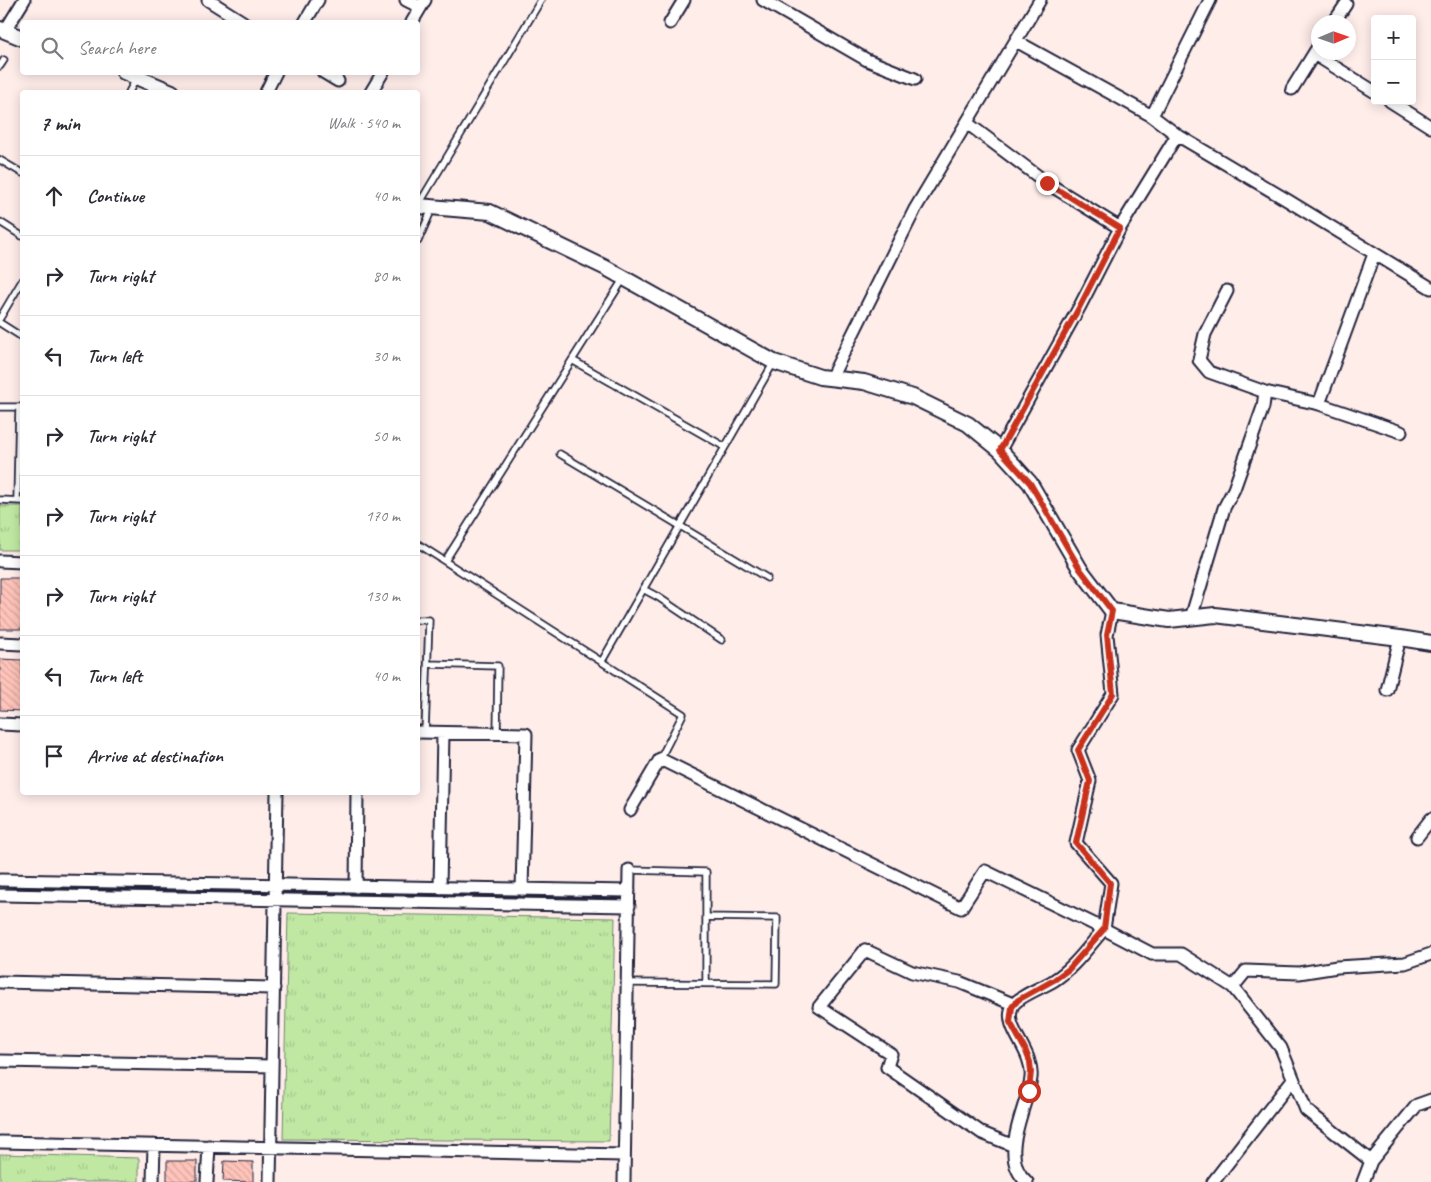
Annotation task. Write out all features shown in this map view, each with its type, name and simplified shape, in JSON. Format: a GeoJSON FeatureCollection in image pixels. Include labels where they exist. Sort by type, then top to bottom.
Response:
{"type":"FeatureCollection","features":[{"type":"Feature","properties":{"kind":"street"},"geometry":{"type":"LineString","coordinates":[[20,37],[3,30],[24,0]]}},
{"type":"Feature","properties":{"kind":"street"},"geometry":{"type":"LineString","coordinates":[[306,20],[318,0]]}},
{"type":"Feature","properties":{"kind":"street"},"geometry":{"type":"LineString","coordinates":[[406,0],[423,4],[413,20]]}},
{"type":"Feature","properties":{"kind":"street"},"geometry":{"type":"LineString","coordinates":[[670,23],[684,0]]}},
{"type":"Feature","properties":{"kind":"street"},"geometry":{"type":"LineString","coordinates":[[762,0],[867,60],[915,79]]}},
{"type":"Feature","properties":{"kind":"street"},"geometry":{"type":"LineString","coordinates":[[831,378],[915,209],[1040,0]]}},
{"type":"Feature","properties":{"kind":"street"},"geometry":{"type":"LineString","coordinates":[[1152,116],[1210,0]]}},
{"type":"Feature","properties":{"kind":"street"},"geometry":{"type":"LineString","coordinates":[[211,1],[240,20]]}},
{"type":"Feature","properties":{"kind":"street"},"geometry":{"type":"LineString","coordinates":[[1337,15],[1344,1]]}},
{"type":"Feature","properties":{"kind":"street"},"geometry":{"type":"LineString","coordinates":[[1016,41],[1152,116],[1177,135],[1431,288]]}},
{"type":"Feature","properties":{"kind":"street"},"geometry":{"type":"LineString","coordinates":[[1292,89],[1311,59]]}},
{"type":"Feature","properties":{"kind":"street"},"geometry":{"type":"LineString","coordinates":[[1329,60],[1371,89]]}},
{"type":"Feature","properties":{"kind":"street"},"geometry":{"type":"LineString","coordinates":[[130,75],[167,90]]}},
{"type":"Feature","properties":{"kind":"street"},"geometry":{"type":"LineString","coordinates":[[267,90],[274,75]]}},
{"type":"Feature","properties":{"kind":"street"},"geometry":{"type":"LineString","coordinates":[[328,75],[338,81]]}},
{"type":"Feature","properties":{"kind":"street"},"geometry":{"type":"LineString","coordinates":[[372,90],[380,75]]}},
{"type":"Feature","properties":{"kind":"street"},"geometry":{"type":"LineString","coordinates":[[1396,105],[1431,127]]}},
{"type":"Feature","properties":{"kind":"street"},"geometry":{"type":"LineString","coordinates":[[966,124],[1047,183],[1120,228]]}},
{"type":"Feature","properties":{"kind":"street"},"geometry":{"type":"LineString","coordinates":[[1000,450],[1080,306],[1120,228],[1177,135]]}},
{"type":"Feature","properties":{"kind":"street"},"geometry":{"type":"LineString","coordinates":[[420,206],[490,212],[624,278],[774,362],[820,377],[864,382],[913,397],[968,424],[1000,450],[1030,483],[1080,569],[1112,611],[1169,620],[1215,615],[1431,643]]}},
{"type":"Feature","properties":{"kind":"street"},"geometry":{"type":"LineString","coordinates":[[1318,404],[1374,254]]}},
{"type":"Feature","properties":{"kind":"street"},"geometry":{"type":"LineString","coordinates":[[1227,291],[1205,334],[1199,360],[1208,372],[1265,392],[1318,404],[1401,432]]}},
{"type":"Feature","properties":{"kind":"street"},"geometry":{"type":"LineString","coordinates":[[1191,618],[1224,508],[1237,480],[1262,407],[1265,392]]}},
{"type":"Feature","properties":{"kind":"street"},"geometry":{"type":"LineString","coordinates":[[0,561],[20,562]]}},
{"type":"Feature","properties":{"kind":"street"},"geometry":{"type":"LineString","coordinates":[[1013,1004],[1069,969],[1104,929],[1110,883],[1076,843],[1090,781],[1078,750],[1113,694],[1107,635],[1112,611]]}},
{"type":"Feature","properties":{"kind":"street"},"geometry":{"type":"LineString","coordinates":[[1388,690],[1400,638]]}},
{"type":"Feature","properties":{"kind":"street"},"geometry":{"type":"LineString","coordinates":[[0,643],[20,644]]}},
{"type":"Feature","properties":{"kind":"street"},"geometry":{"type":"LineString","coordinates":[[0,724],[20,725]]}},
{"type":"Feature","properties":{"kind":"street"},"geometry":{"type":"LineString","coordinates":[[421,732],[526,734],[522,890]]}},
{"type":"Feature","properties":{"kind":"street"},"geometry":{"type":"LineString","coordinates":[[440,888],[443,733]]}},
{"type":"Feature","properties":{"kind":"street"},"geometry":{"type":"LineString","coordinates":[[630,810],[660,759],[961,908],[985,871],[1152,954],[1181,954],[1233,987],[1280,1048],[1306,1110],[1371,1161]]}},
{"type":"Feature","properties":{"kind":"street"},"geometry":{"type":"LineString","coordinates":[[270,1182],[277,795]]}},
{"type":"Feature","properties":{"kind":"street"},"geometry":{"type":"LineString","coordinates":[[356,887],[357,795]]}},
{"type":"Feature","properties":{"kind":"street"},"geometry":{"type":"LineString","coordinates":[[1417,837],[1431,819]]}},
{"type":"Feature","properties":{"kind":"street"},"geometry":{"type":"LineString","coordinates":[[624,1182],[629,870]]}},
{"type":"Feature","properties":{"kind":"street"},"geometry":{"type":"LineString","coordinates":[[0,880],[629,891]]}},
{"type":"Feature","properties":{"kind":"street"},"geometry":{"type":"LineString","coordinates":[[0,894],[629,906]]}},
{"type":"Feature","properties":{"kind":"street"},"geometry":{"type":"LineString","coordinates":[[1013,1004],[959,982],[912,972],[865,950],[819,1008],[891,1054],[887,1067],[982,1133],[1014,1146]]}},
{"type":"Feature","properties":{"kind":"street"},"geometry":{"type":"LineString","coordinates":[[1233,987],[1246,971],[1299,973],[1337,967],[1405,963],[1431,954]]}},
{"type":"Feature","properties":{"kind":"street"},"geometry":{"type":"LineString","coordinates":[[0,982],[274,988]]}},
{"type":"Feature","properties":{"kind":"street"},"geometry":{"type":"LineString","coordinates":[[1013,1004],[1010,1022],[1025,1049],[1031,1072],[1029,1091],[1020,1115],[1014,1146],[1014,1164],[1016,1170],[1026,1182]]}},
{"type":"Feature","properties":{"kind":"street"},"geometry":{"type":"LineString","coordinates":[[0,1061],[272,1066]]}},
{"type":"Feature","properties":{"kind":"street"},"geometry":{"type":"LineString","coordinates":[[1213,1182],[1293,1079]]}},
{"type":"Feature","properties":{"kind":"street"},"geometry":{"type":"LineString","coordinates":[[1363,1182],[1371,1161],[1417,1104],[1431,1100]]}},
{"type":"Feature","properties":{"kind":"street"},"geometry":{"type":"LineString","coordinates":[[0,1142],[624,1155]]}},
{"type":"Feature","properties":{"kind":"street"},"geometry":{"type":"LineString","coordinates":[[153,1182],[154,1145]]}},
{"type":"Feature","properties":{"kind":"street"},"geometry":{"type":"LineString","coordinates":[[208,1146],[208,1182]]}},
{"type":"Feature","properties":{"kind":"lane"},"geometry":{"type":"LineString","coordinates":[[420,203],[541,0]]}},
{"type":"Feature","properties":{"kind":"lane"},"geometry":{"type":"LineString","coordinates":[[0,66],[4,60]]}},
{"type":"Feature","properties":{"kind":"lane"},"geometry":{"type":"LineString","coordinates":[[129,90],[130,75]]}},
{"type":"Feature","properties":{"kind":"lane"},"geometry":{"type":"LineString","coordinates":[[0,160],[20,172]]}},
{"type":"Feature","properties":{"kind":"lane"},"geometry":{"type":"LineString","coordinates":[[420,236],[433,207]]}},
{"type":"Feature","properties":{"kind":"lane"},"geometry":{"type":"LineString","coordinates":[[0,222],[20,235]]}},
{"type":"Feature","properties":{"kind":"lane"},"geometry":{"type":"LineString","coordinates":[[445,561],[624,278]]}},
{"type":"Feature","properties":{"kind":"lane"},"geometry":{"type":"LineString","coordinates":[[0,318],[20,284]]}},
{"type":"Feature","properties":{"kind":"lane"},"geometry":{"type":"LineString","coordinates":[[0,323],[20,336]]}},
{"type":"Feature","properties":{"kind":"lane"},"geometry":{"type":"LineString","coordinates":[[572,360],[726,447]]}},
{"type":"Feature","properties":{"kind":"lane"},"geometry":{"type":"LineString","coordinates":[[602,662],[774,362]]}},
{"type":"Feature","properties":{"kind":"lane"},"geometry":{"type":"LineString","coordinates":[[0,407],[20,407]]}},
{"type":"Feature","properties":{"kind":"lane"},"geometry":{"type":"LineString","coordinates":[[560,454],[767,578]]}},
{"type":"Feature","properties":{"kind":"lane"},"geometry":{"type":"LineString","coordinates":[[0,500],[20,500]]}},
{"type":"Feature","properties":{"kind":"lane"},"geometry":{"type":"LineString","coordinates":[[420,545],[683,714],[660,759]]}},
{"type":"Feature","properties":{"kind":"lane"},"geometry":{"type":"LineString","coordinates":[[643,589],[722,640]]}},
{"type":"Feature","properties":{"kind":"lane"},"geometry":{"type":"LineString","coordinates":[[420,620],[429,620],[428,664],[421,732]]}},
{"type":"Feature","properties":{"kind":"lane"},"geometry":{"type":"LineString","coordinates":[[428,664],[498,666],[497,734]]}},
{"type":"Feature","properties":{"kind":"lane"},"geometry":{"type":"LineString","coordinates":[[629,870],[706,872],[706,983]]}},
{"type":"Feature","properties":{"kind":"lane"},"geometry":{"type":"LineString","coordinates":[[627,983],[776,984],[777,918],[706,917]]}},
{"type":"Feature","properties":{"kind":"green space"},"geometry":{"type":"Polygon","coordinates":[[[0,506],[20,506],[20,550],[0,550],[0,506]]]}},
{"type":"Feature","properties":{"kind":"green space"},"geometry":{"type":"Polygon","coordinates":[[[288,913],[615,918],[609,1141],[283,1139],[288,913]]]}},
{"type":"Feature","properties":{"kind":"green space"},"geometry":{"type":"Polygon","coordinates":[[[0,1154],[139,1158],[139,1182],[0,1182],[0,1154]]]}},
{"type":"Feature","properties":{"kind":"building"},"geometry":{"type":"Polygon","coordinates":[[[0,578],[20,578],[20,629],[0,629],[0,578]]]}},
{"type":"Feature","properties":{"kind":"building"},"geometry":{"type":"Polygon","coordinates":[[[0,659],[20,660],[20,711],[0,710],[0,659]]]}},
{"type":"Feature","properties":{"kind":"building"},"geometry":{"type":"Polygon","coordinates":[[[167,1161],[197,1161],[197,1181],[167,1181],[167,1161]]]}},
{"type":"Feature","properties":{"kind":"building"},"geometry":{"type":"Polygon","coordinates":[[[224,1161],[253,1162],[253,1182],[223,1181],[224,1161]]]}},
{"type":"Feature","properties":{"kind":"route"},"geometry":{"type":"LineString","coordinates":[[1029,1091],[1030,1062],[1010,1022],[1013,1004],[1069,969],[1104,929],[1110,883],[1076,843],[1090,781],[1078,750],[1113,694],[1107,635],[1112,611],[1080,569],[1030,483],[1000,450],[1080,306],[1120,228],[1047,183]]}}]}
